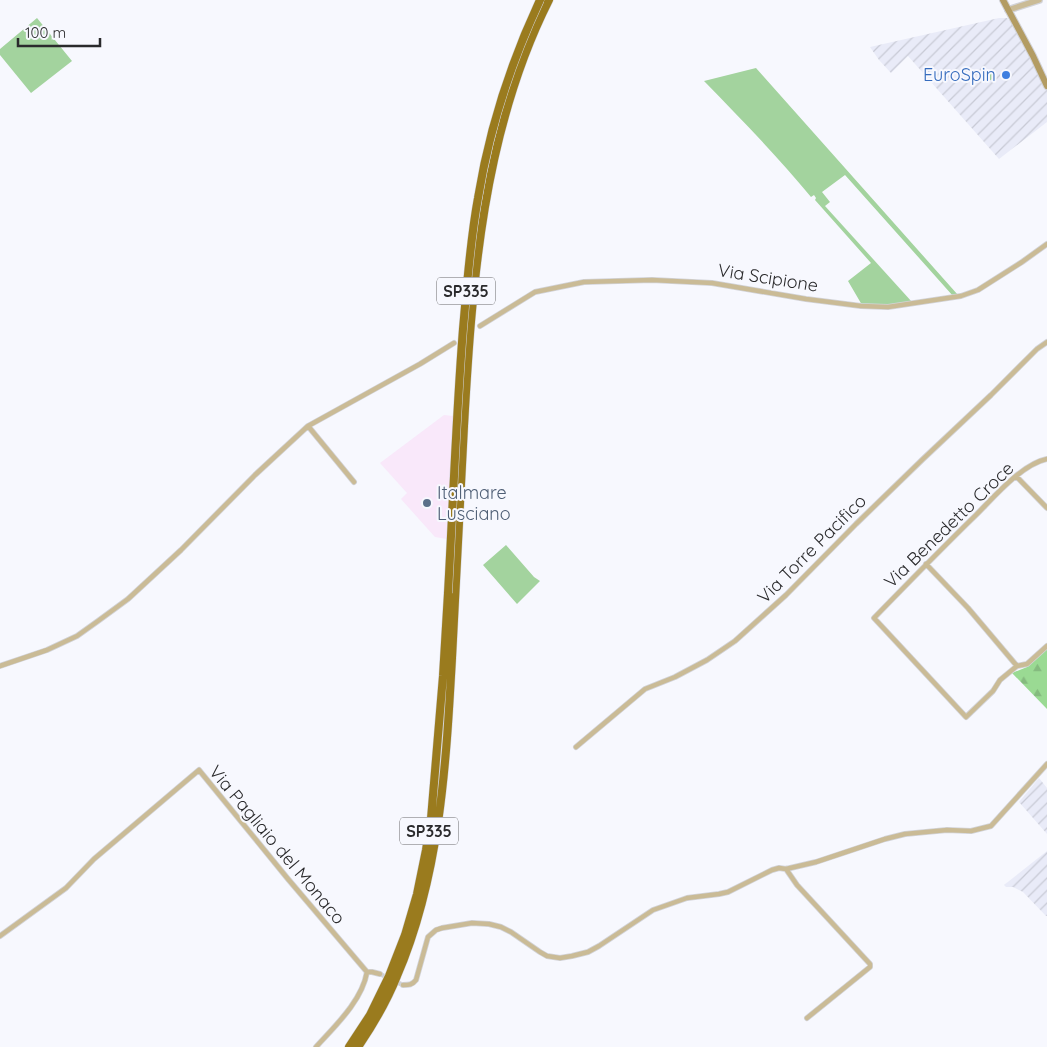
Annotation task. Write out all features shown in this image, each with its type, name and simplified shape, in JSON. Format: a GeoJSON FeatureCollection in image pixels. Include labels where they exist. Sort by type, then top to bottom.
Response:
{"type":"FeatureCollection","features":[{"type":"Feature","properties":{"kind":"highway","name":"SP335"},"geometry":{"type":"LineString","coordinates":[[358,1047],[397,977],[416,924],[433,858],[445,761],[461,361],[468,264],[478,197],[494,126],[508,79],[540,0]]}},
{"type":"Feature","properties":{"kind":"highway","name":"SP335"},"geometry":{"type":"LineString","coordinates":[[349,1047],[370,1015],[389,976],[405,935],[417,894],[426,850],[431,819],[443,676],[452,603],[468,370],[478,258],[487,196],[504,120],[523,59],[549,0]]}},
{"type":"Feature","properties":{"kind":"main road"},"geometry":{"type":"LineString","coordinates":[[1003,0],[1044,73],[1047,86]]}},
{"type":"Feature","properties":{"kind":"street"},"geometry":{"type":"LineString","coordinates":[[1008,10],[1039,0]]}},
{"type":"Feature","properties":{"kind":"street","name":"Via Scipione"},"geometry":{"type":"LineString","coordinates":[[480,326],[535,292],[584,282],[652,280],[712,282],[806,299],[862,306],[888,307],[961,296],[978,290],[1047,244]]}},
{"type":"Feature","properties":{"kind":"street","name":"Via Torre Pacifico"},"geometry":{"type":"LineString","coordinates":[[576,747],[645,689],[675,677],[707,660],[735,641],[786,595],[923,459],[1037,349],[1047,342]]}},
{"type":"Feature","properties":{"kind":"street"},"geometry":{"type":"LineString","coordinates":[[0,666],[47,650],[77,636],[128,599],[194,539],[255,475],[308,426],[454,343]]}},
{"type":"Feature","properties":{"kind":"street"},"geometry":{"type":"LineString","coordinates":[[308,426],[354,482]]}},
{"type":"Feature","properties":{"kind":"street","name":"Via Benedetto Croce"},"geometry":{"type":"LineString","coordinates":[[1017,666],[1000,680],[993,690],[966,717],[874,618],[1016,476],[1039,460],[1047,458]]}},
{"type":"Feature","properties":{"kind":"street"},"geometry":{"type":"LineString","coordinates":[[1016,476],[1047,508]]}},
{"type":"Feature","properties":{"kind":"street"},"geometry":{"type":"LineString","coordinates":[[926,564],[968,608],[1017,666],[1027,664],[1047,646]]}},
{"type":"Feature","properties":{"kind":"street"},"geometry":{"type":"LineString","coordinates":[[403,985],[413,984],[416,980],[428,937],[436,930],[472,923],[489,924],[511,932],[547,956],[560,958],[588,952],[652,910],[687,898],[728,892],[772,870],[786,869],[816,862],[905,834],[947,830],[971,831],[991,826],[1047,764]]}},
{"type":"Feature","properties":{"kind":"street","name":"Via Pagliaio del Monaco"},"geometry":{"type":"LineString","coordinates":[[0,936],[66,888],[94,859],[199,770],[288,879],[368,972]]}},
{"type":"Feature","properties":{"kind":"street"},"geometry":{"type":"LineString","coordinates":[[786,869],[797,885],[870,964],[870,967],[807,1018]]}},
{"type":"Feature","properties":{"kind":"street"},"geometry":{"type":"LineString","coordinates":[[316,1047],[348,1012],[366,981],[368,972],[380,974]]}},
{"type":"Feature","properties":{"kind":"shaded area"},"geometry":{"type":"Polygon","coordinates":[[[999,18],[1007,18],[1013,24],[1047,89],[1047,122],[999,159],[908,56],[891,73],[870,47],[999,18]]]}},
{"type":"Feature","properties":{"kind":"shaded area"},"geometry":{"type":"Polygon","coordinates":[[[444,415],[453,416],[447,539],[435,537],[401,499],[407,493],[380,463],[444,415]]]}},
{"type":"Feature","properties":{"kind":"shaded area"},"geometry":{"type":"Polygon","coordinates":[[[1039,778],[1047,788],[1047,834],[1019,802],[1039,778]]]}},
{"type":"Feature","properties":{"kind":"shaded area"},"geometry":{"type":"Polygon","coordinates":[[[1047,851],[1046,916],[1023,892],[1004,885],[1047,851]]]}},
{"type":"Feature","properties":{"kind":"green space"},"geometry":{"type":"Polygon","coordinates":[[[37,18],[72,61],[31,93],[0,55],[0,49],[37,18]]]}},
{"type":"Feature","properties":{"kind":"green space"},"geometry":{"type":"Polygon","coordinates":[[[756,68],[958,295],[953,296],[845,175],[822,192],[830,202],[825,206],[912,302],[862,305],[848,281],[871,263],[815,200],[814,195],[811,197],[704,81],[756,68]]]}},
{"type":"Feature","properties":{"kind":"green space","name":"EuroSpin"},"geometry":{"type":"Polygon","coordinates":[[[992,69],[996,77],[987,82],[982,74],[992,69]]]}},
{"type":"Feature","properties":{"kind":"green space"},"geometry":{"type":"Polygon","coordinates":[[[506,545],[534,577],[540,581],[517,604],[483,565],[506,545]]]}},
{"type":"Feature","properties":{"kind":"green space"},"geometry":{"type":"Polygon","coordinates":[[[1047,648],[1047,709],[1012,673],[1027,667],[1047,648]]]}},
{"type":"Feature","properties":{"kind":"tunnel"},"geometry":{"type":"LineString","coordinates":[[380,974],[403,985]]}},
{"type":"Feature","properties":{"kind":"place","name":"EuroSpin"},"geometry":{"type":"Point","coordinates":[1006,75]}},
{"type":"Feature","properties":{"kind":"place","name":"Italmare Lusciano"},"geometry":{"type":"Point","coordinates":[427,503]}}]}
